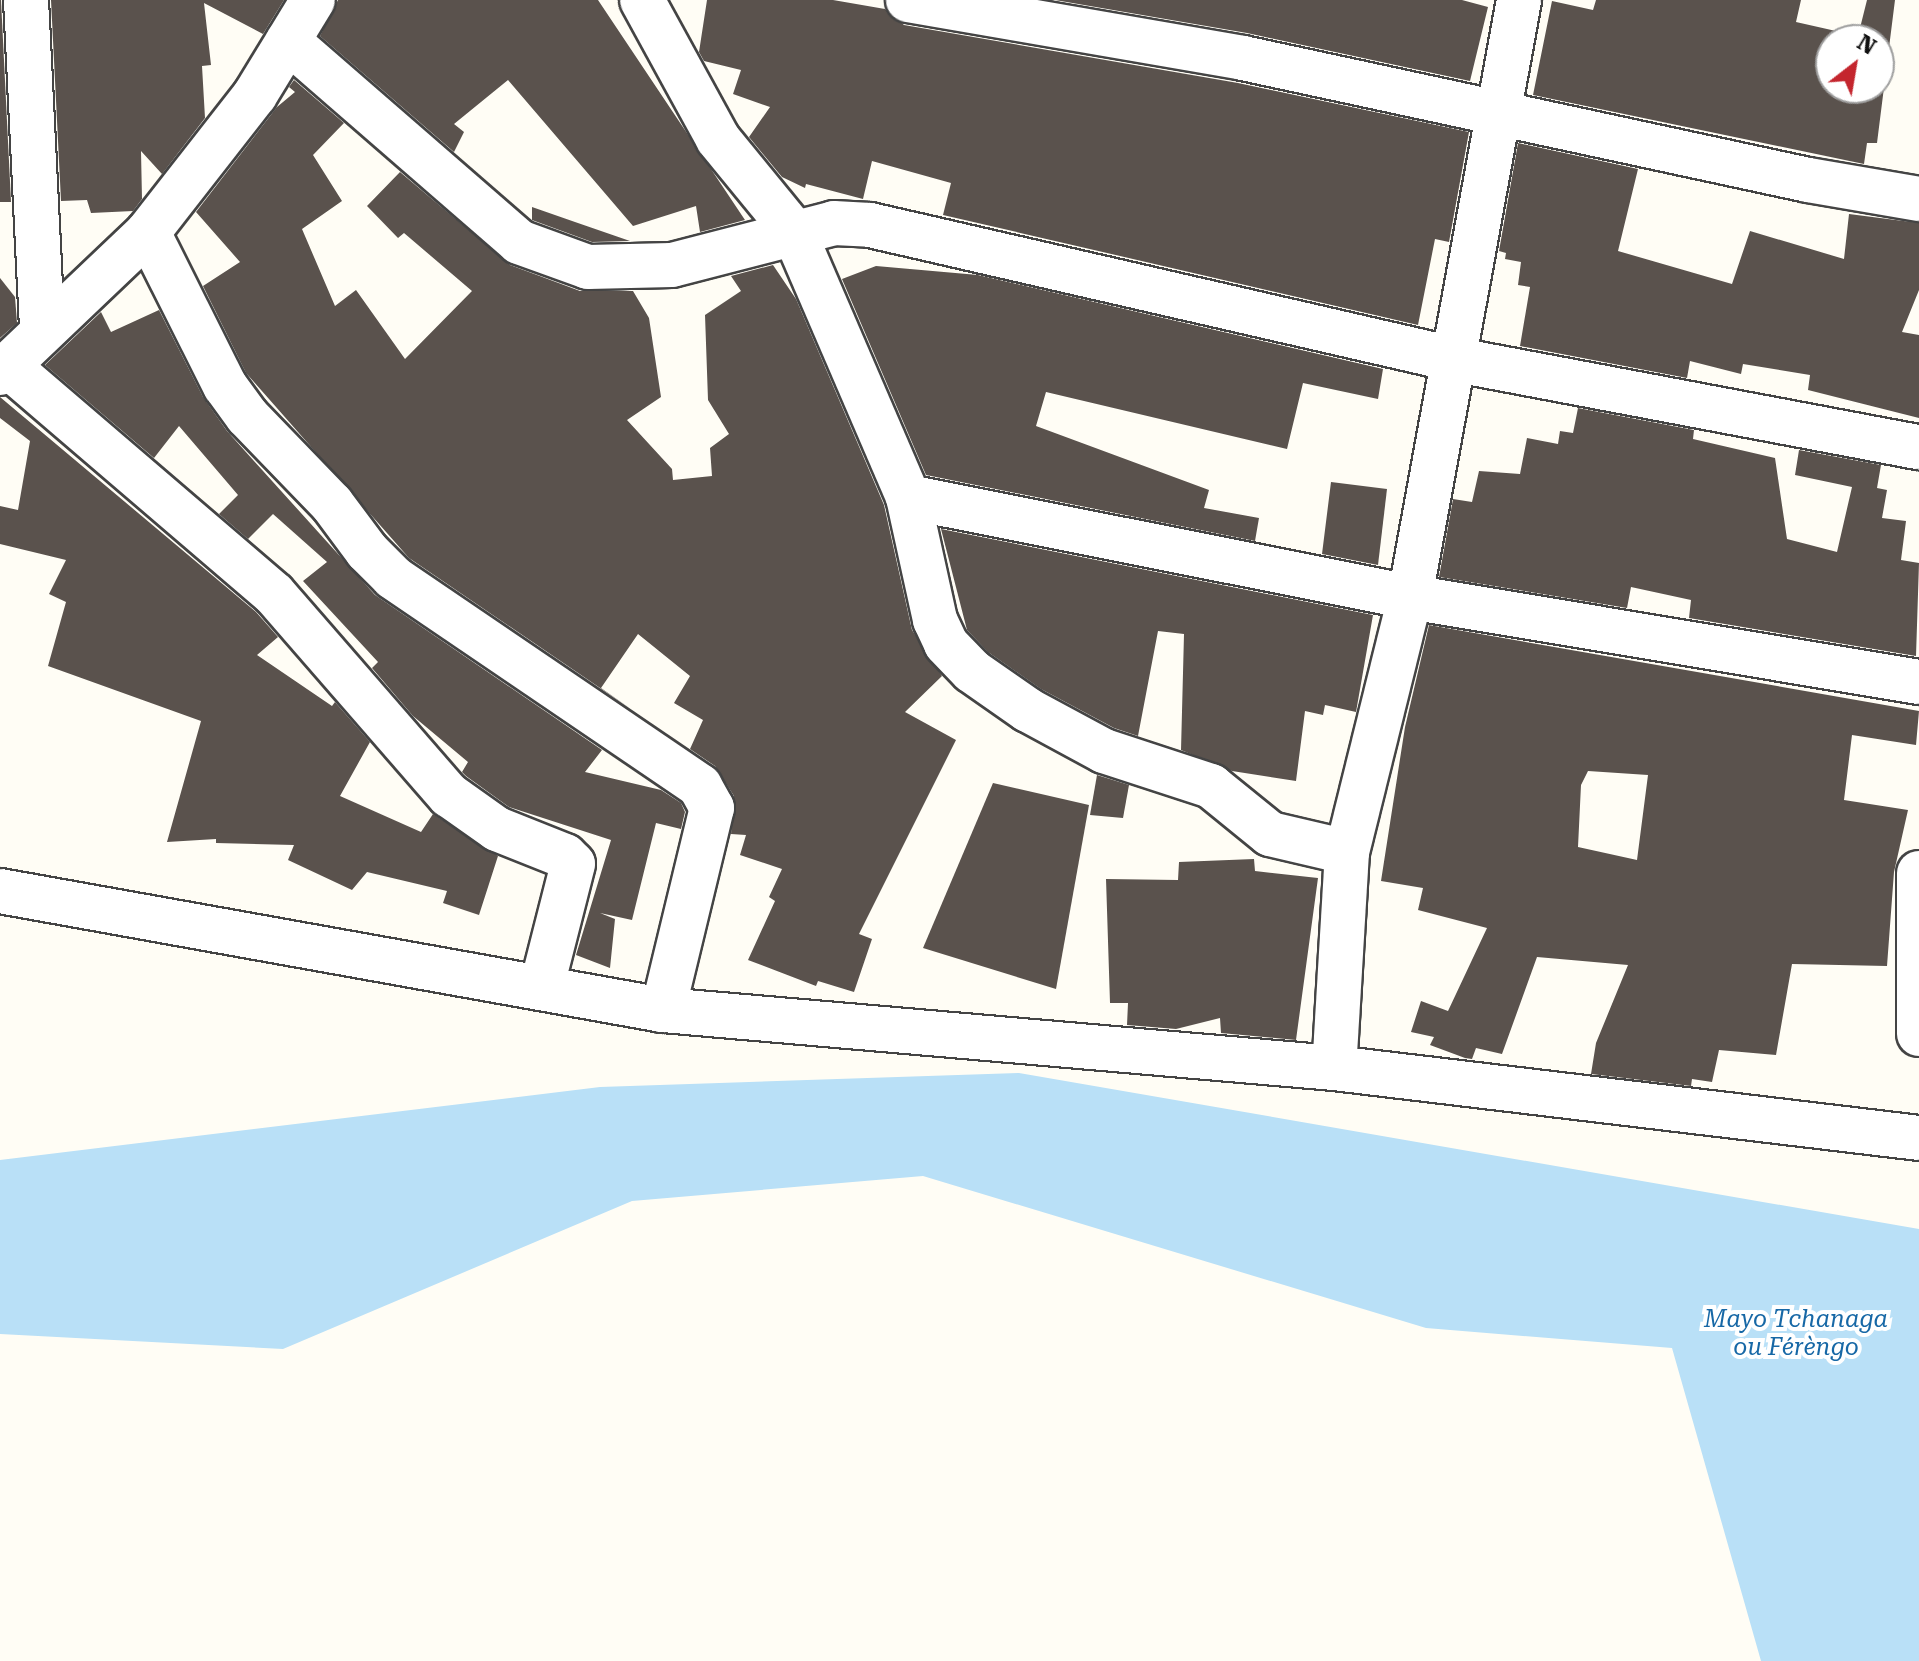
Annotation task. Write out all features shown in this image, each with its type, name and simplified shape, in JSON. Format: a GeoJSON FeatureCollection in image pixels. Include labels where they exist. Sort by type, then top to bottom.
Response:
{"type":"FeatureCollection","features":[{"type":"Feature","properties":{"kind":"street"},"geometry":{"type":"LineString","coordinates":[[26,0],[42,330]]}},
{"type":"Feature","properties":{"kind":"street"},"geometry":{"type":"LineString","coordinates":[[313,0],[255,95],[148,232],[4,369],[274,594],[449,795],[497,829],[565,856],[573,864],[542,986]]}},
{"type":"Feature","properties":{"kind":"street"},"geometry":{"type":"LineString","coordinates":[[642,0],[718,139],[794,232],[908,497],[935,620],[946,644],[972,671],[1028,710],[1104,751],[1211,786],[1270,834],[1347,852]]}},
{"type":"Feature","properties":{"kind":"street"},"geometry":{"type":"LineString","coordinates":[[908,0],[1243,58],[1808,180],[1919,199]]}},
{"type":"Feature","properties":{"kind":"street"},"geometry":{"type":"LineString","coordinates":[[1334,1068],[1347,852],[1410,597],[1457,360],[1497,113],[1519,0]]}},
{"type":"Feature","properties":{"kind":"street"},"geometry":{"type":"LineString","coordinates":[[288,41],[519,242],[553,257],[588,267],[672,265],[834,223],[870,225],[1457,360],[1919,447]]}},
{"type":"Feature","properties":{"kind":"street"},"geometry":{"type":"LineString","coordinates":[[148,232],[225,386],[247,416],[332,504],[367,551],[393,577],[709,795],[712,808],[663,1010]]}},
{"type":"Feature","properties":{"kind":"street"},"geometry":{"type":"LineString","coordinates":[[908,497],[1410,597],[1919,682]]}},
{"type":"Feature","properties":{"kind":"street"},"geometry":{"type":"LineString","coordinates":[[1919,873],[1919,1034]]}},
{"type":"Feature","properties":{"kind":"street"},"geometry":{"type":"LineString","coordinates":[[0,891],[663,1010],[1334,1068],[1919,1138]]}},
{"type":"Feature","properties":{"kind":"water","name":"Mayo Tchanaga ou Férèngo"},"geometry":{"type":"Polygon","coordinates":[[[1019,1073],[1919,1229],[1919,1661],[1761,1661],[1672,1348],[1426,1328],[923,1176],[632,1201],[283,1349],[0,1334],[0,1160],[600,1087],[1019,1073]]]}},
{"type":"Feature","properties":{"kind":"building"},"geometry":{"type":"Polygon","coordinates":[[[1,0],[11,202],[0,202],[1,0]]]}},
{"type":"Feature","properties":{"kind":"building"},"geometry":{"type":"Polygon","coordinates":[[[51,0],[284,0],[263,34],[204,3],[211,65],[202,66],[205,118],[162,174],[141,151],[142,199],[133,211],[91,213],[87,200],[61,201],[51,0]]]}},
{"type":"Feature","properties":{"kind":"building"},"geometry":{"type":"Polygon","coordinates":[[[338,0],[598,0],[745,220],[700,232],[696,206],[633,226],[508,80],[454,124],[464,132],[454,152],[320,36],[338,0]]]}},
{"type":"Feature","properties":{"kind":"building"},"geometry":{"type":"Polygon","coordinates":[[[707,0],[833,0],[885,9],[904,25],[1238,83],[1469,132],[1449,242],[1435,239],[1418,325],[943,215],[951,183],[872,161],[863,199],[806,184],[805,188],[782,177],[749,137],[770,107],[733,94],[741,70],[704,61],[699,52],[707,0]]]}},
{"type":"Feature","properties":{"kind":"building"},"geometry":{"type":"Polygon","coordinates":[[[1055,0],[1462,0],[1488,7],[1470,81],[1247,33],[1055,0]]]}},
{"type":"Feature","properties":{"kind":"building"},"geometry":{"type":"Polygon","coordinates":[[[1596,0],[1801,0],[1796,22],[1815,26],[1815,104],[1882,104],[1877,143],[1867,143],[1864,164],[1533,95],[1552,1],[1593,10],[1596,0]]]}},
{"type":"Feature","properties":{"kind":"building"},"geometry":{"type":"Polygon","coordinates":[[[1867,0],[1895,0],[1892,24],[1861,24],[1867,0]]]}},
{"type":"Feature","properties":{"kind":"building"},"geometry":{"type":"Polygon","coordinates":[[[294,80],[344,123],[313,155],[342,201],[302,229],[335,306],[356,290],[405,359],[472,291],[404,233],[398,238],[367,206],[400,172],[510,265],[580,291],[633,291],[649,318],[661,397],[627,420],[672,469],[673,480],[712,476],[710,448],[729,434],[708,400],[705,315],[741,291],[731,276],[773,265],[796,299],[884,505],[912,630],[942,676],[905,712],[956,740],[859,934],[872,939],[854,992],[818,981],[816,986],[748,960],[775,901],[769,897],[782,869],[740,855],[746,835],[731,834],[734,796],[715,766],[690,749],[703,720],[674,703],[690,676],[638,634],[601,688],[631,709],[409,558],[246,373],[203,286],[240,262],[196,212],[277,107],[295,92],[289,87],[294,80]]]}},
{"type":"Feature","properties":{"kind":"building"},"geometry":{"type":"Polygon","coordinates":[[[1518,143],[1638,169],[1618,251],[1732,284],[1750,231],[1844,259],[1849,214],[1919,223],[1919,290],[1902,332],[1919,335],[1919,418],[1808,390],[1810,375],[1743,364],[1741,374],[1690,361],[1687,378],[1520,346],[1530,287],[1518,285],[1521,262],[1505,259],[1506,253],[1499,251],[1518,143]]]}},
{"type":"Feature","properties":{"kind":"building"},"geometry":{"type":"Polygon","coordinates":[[[532,207],[630,241],[592,242],[532,220],[532,207]]]}},
{"type":"Feature","properties":{"kind":"building"},"geometry":{"type":"Polygon","coordinates":[[[876,266],[978,275],[1383,369],[1378,399],[1303,383],[1287,449],[1046,392],[1036,426],[1209,490],[1204,508],[1259,518],[1255,541],[926,475],[842,279],[876,266]]]}},
{"type":"Feature","properties":{"kind":"building"},"geometry":{"type":"Polygon","coordinates":[[[0,278],[15,297],[17,323],[0,338],[0,278]]]}},
{"type":"Feature","properties":{"kind":"building"},"geometry":{"type":"Polygon","coordinates":[[[159,310],[203,397],[227,431],[375,595],[602,750],[585,772],[661,790],[681,803],[685,812],[681,829],[656,823],[632,920],[600,913],[615,919],[610,968],[576,955],[611,840],[509,807],[466,776],[462,772],[468,762],[413,716],[372,668],[378,662],[303,581],[327,562],[273,514],[248,539],[219,514],[238,495],[179,426],[154,458],[45,365],[101,312],[111,332],[159,310]]]}},
{"type":"Feature","properties":{"kind":"building"},"geometry":{"type":"Polygon","coordinates":[[[0,397],[256,612],[278,637],[257,655],[332,706],[335,702],[370,742],[340,796],[421,832],[433,814],[498,856],[479,915],[443,903],[447,891],[367,872],[352,890],[288,860],[294,845],[216,843],[216,839],[167,842],[201,721],[48,666],[66,602],[49,594],[66,560],[0,544],[0,506],[18,510],[30,441],[0,418],[0,397]]]}},
{"type":"Feature","properties":{"kind":"building"},"geometry":{"type":"Polygon","coordinates":[[[1578,408],[1694,430],[1693,439],[1775,458],[1787,539],[1837,552],[1852,487],[1795,475],[1799,450],[1881,465],[1877,488],[1887,490],[1882,518],[1906,521],[1901,560],[1919,563],[1916,656],[1689,618],[1691,600],[1631,587],[1627,608],[1439,577],[1453,499],[1472,502],[1479,471],[1520,474],[1527,438],[1558,444],[1560,431],[1573,433],[1578,408]]]}},
{"type":"Feature","properties":{"kind":"building"},"geometry":{"type":"Polygon","coordinates":[[[1331,482],[1387,489],[1378,565],[1322,554],[1331,482]]]}},
{"type":"Feature","properties":{"kind":"building"},"geometry":{"type":"Polygon","coordinates":[[[941,529],[1373,615],[1356,712],[1325,705],[1323,715],[1305,711],[1296,781],[1232,771],[1181,750],[1184,634],[1158,631],[1138,736],[1114,728],[1041,689],[988,652],[967,630],[941,529]]]}},
{"type":"Feature","properties":{"kind":"building"},"geometry":{"type":"Polygon","coordinates":[[[1429,625],[1919,711],[1916,745],[1852,735],[1844,800],[1908,810],[1894,872],[1887,966],[1792,964],[1776,1055],[1719,1050],[1712,1082],[1692,1079],[1691,1086],[1591,1074],[1596,1043],[1628,965],[1537,957],[1502,1054],[1476,1048],[1472,1059],[1430,1045],[1434,1037],[1411,1032],[1421,1001],[1448,1011],[1487,928],[1418,910],[1423,888],[1381,881],[1405,727],[1429,625]],[[1588,771],[1581,785],[1578,847],[1637,860],[1648,775],[1588,771]]]}},
{"type":"Feature","properties":{"kind":"building"},"geometry":{"type":"Polygon","coordinates":[[[1097,775],[1129,785],[1123,818],[1090,815],[1097,775]]]}},
{"type":"Feature","properties":{"kind":"building"},"geometry":{"type":"Polygon","coordinates":[[[993,783],[1089,805],[1056,989],[923,948],[993,783]]]}},
{"type":"Feature","properties":{"kind":"building"},"geometry":{"type":"Polygon","coordinates":[[[1254,859],[1255,871],[1318,878],[1296,1040],[1221,1033],[1220,1018],[1176,1029],[1127,1025],[1128,1003],[1110,1003],[1106,879],[1178,880],[1179,862],[1254,859]]]}}]}
